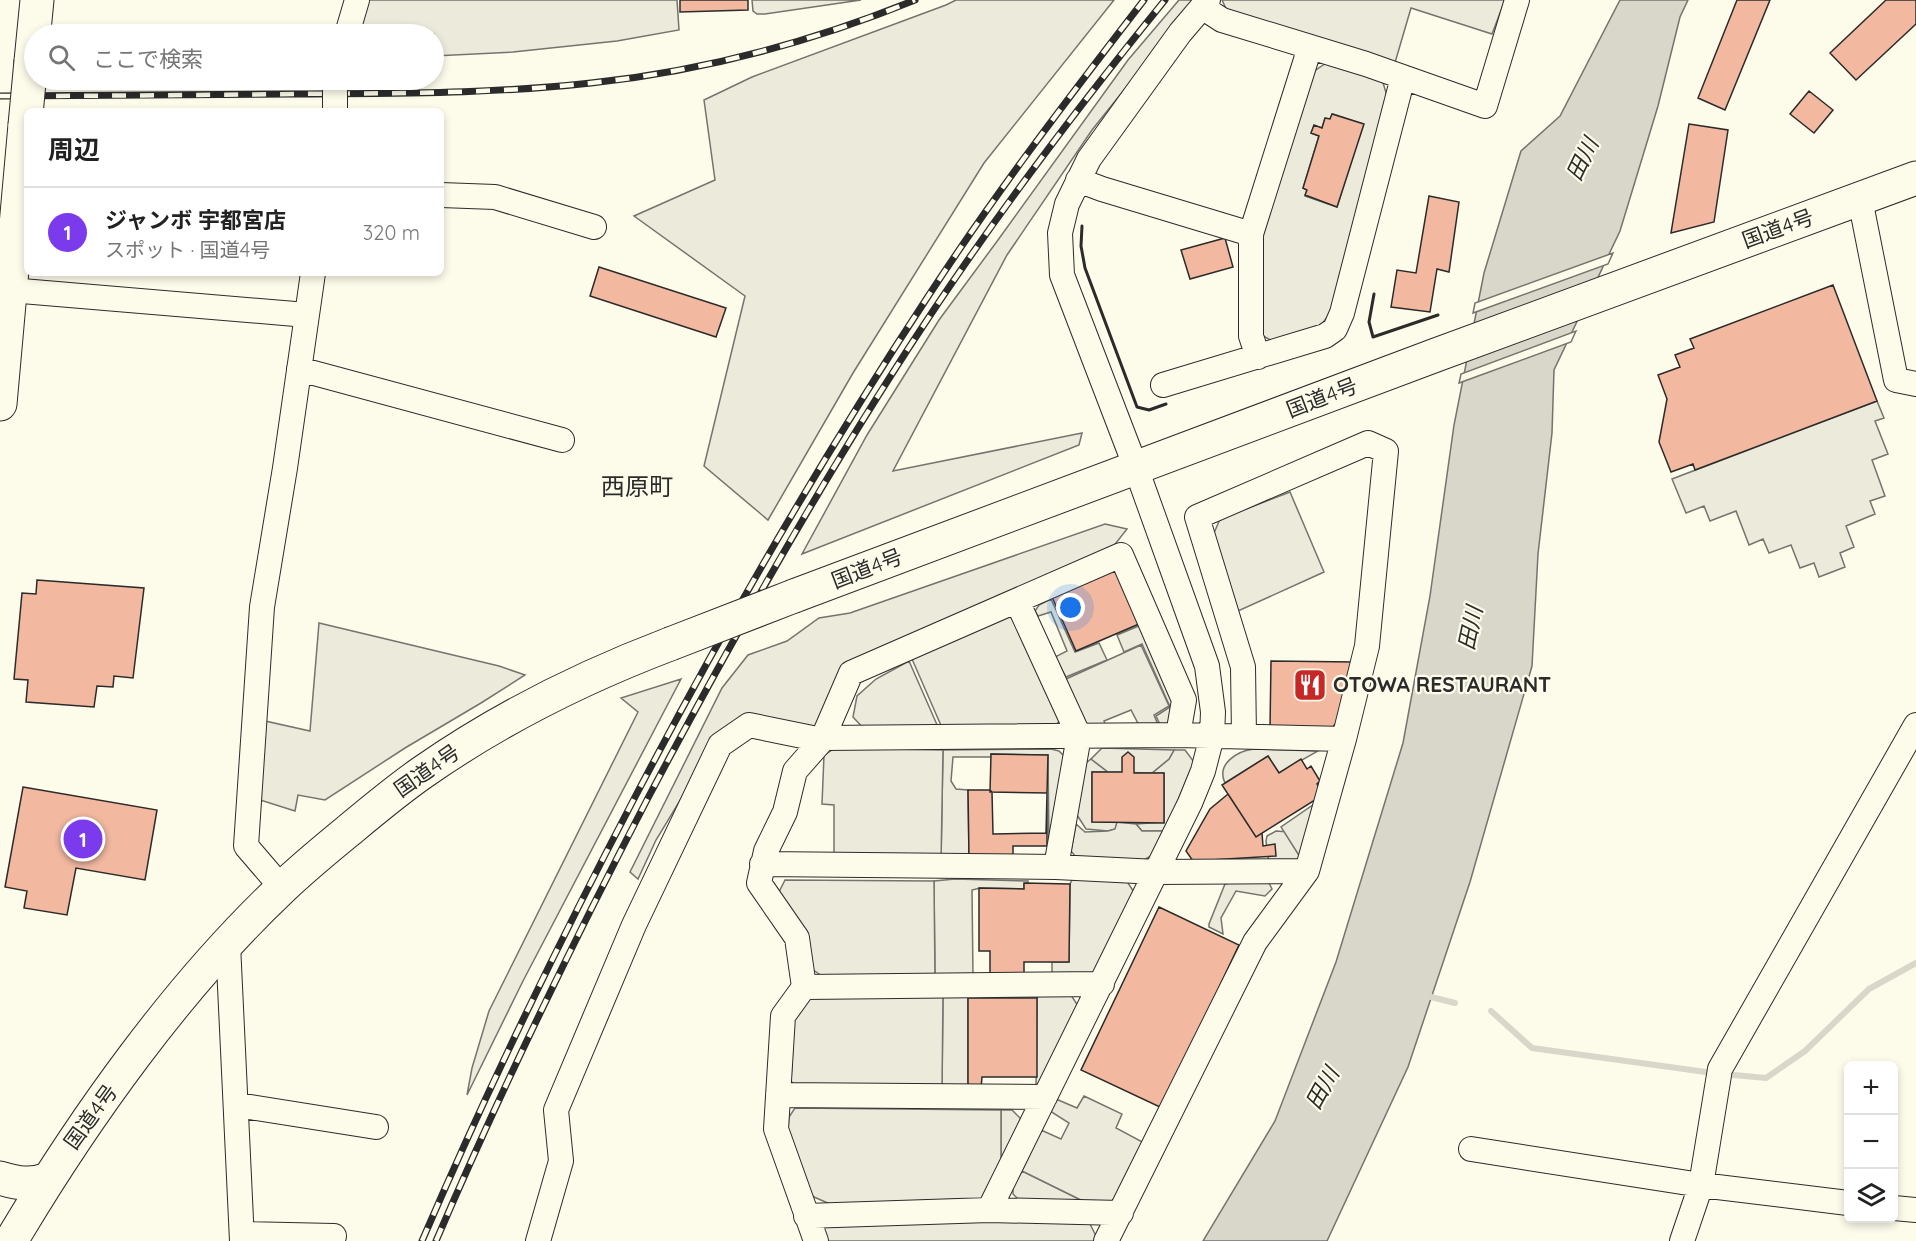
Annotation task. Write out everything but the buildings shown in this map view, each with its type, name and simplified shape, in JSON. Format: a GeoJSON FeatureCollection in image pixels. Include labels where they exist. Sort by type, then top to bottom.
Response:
{"type":"FeatureCollection","features":[{"type":"Feature","properties":{"kind":"highway"},"geometry":{"type":"LineString","coordinates":[[35,24],[37,0]]}},
{"type":"Feature","properties":{"kind":"highway"},"geometry":{"type":"LineString","coordinates":[[27,108],[28,90]]}},
{"type":"Feature","properties":{"kind":"highway"},"geometry":{"type":"LineString","coordinates":[[0,404],[24,137]]}},
{"type":"Feature","properties":{"kind":"highway","name":"国道4号"},"geometry":{"type":"LineString","coordinates":[[11,1241],[48,1179],[131,1061],[181,997],[282,888],[375,808],[423,772],[536,704],[627,660],[794,596],[1916,178]]}},
{"type":"Feature","properties":{"kind":"highway"},"geometry":{"type":"LineString","coordinates":[[0,1178],[26,1184],[39,1183],[48,1179]]}},
{"type":"Feature","properties":{"kind":"street"},"geometry":{"type":"LineString","coordinates":[[350,24],[357,0]]}},
{"type":"Feature","properties":{"kind":"street"},"geometry":{"type":"LineString","coordinates":[[989,1210],[1157,873],[1203,771],[1212,736],[1213,712],[1207,666],[1136,468],[1062,275],[1060,233],[1066,204],[1100,142],[1180,33],[1205,4],[1222,20],[1403,77],[1485,106],[1517,0]]}},
{"type":"Feature","properties":{"kind":"street"},"geometry":{"type":"LineString","coordinates":[[1258,357],[1251,336],[1251,234],[1310,48]]}},
{"type":"Feature","properties":{"kind":"street"},"geometry":{"type":"LineString","coordinates":[[1163,384],[1325,336],[1335,329],[1342,313],[1403,77]]}},
{"type":"Feature","properties":{"kind":"street"},"geometry":{"type":"LineString","coordinates":[[334,108],[335,90]]}},
{"type":"Feature","properties":{"kind":"street"},"geometry":{"type":"LineString","coordinates":[[1078,180],[1251,234]]}},
{"type":"Feature","properties":{"kind":"street"},"geometry":{"type":"LineString","coordinates":[[444,195],[495,197],[594,227]]}},
{"type":"Feature","properties":{"kind":"street"},"geometry":{"type":"LineString","coordinates":[[1860,199],[1896,380],[1916,384]]}},
{"type":"Feature","properties":{"kind":"street"},"geometry":{"type":"LineString","coordinates":[[282,888],[246,846],[262,607],[313,276]]}},
{"type":"Feature","properties":{"kind":"street"},"geometry":{"type":"LineString","coordinates":[[10,290],[307,315]]}},
{"type":"Feature","properties":{"kind":"street"},"geometry":{"type":"LineString","coordinates":[[299,369],[562,440]]}},
{"type":"Feature","properties":{"kind":"street"},"geometry":{"type":"LineString","coordinates":[[1106,1241],[1255,942],[1307,872],[1367,646],[1386,451],[1368,443],[1197,517],[1243,667],[1244,736]]}},
{"type":"Feature","properties":{"kind":"street"},"geometry":{"type":"LineString","coordinates":[[816,1241],[776,1129],[783,1016],[804,987],[797,938],[759,883],[766,850],[785,812],[795,771],[822,740],[851,673],[1121,555],[1184,700],[1178,735]]}},
{"type":"Feature","properties":{"kind":"street"},"geometry":{"type":"LineString","coordinates":[[1017,601],[1079,736],[1056,867]]}},
{"type":"Feature","properties":{"kind":"street"},"geometry":{"type":"LineString","coordinates":[[537,1241],[561,1161],[556,1110],[634,926],[720,745],[749,725],[822,740],[824,738],[1178,735],[1344,739]]}},
{"type":"Feature","properties":{"kind":"street"},"geometry":{"type":"LineString","coordinates":[[1682,1241],[1701,1185],[1720,1069],[1916,725]]}},
{"type":"Feature","properties":{"kind":"street"},"geometry":{"type":"LineString","coordinates":[[762,864],[1056,867],[1157,873],[1307,872]]}},
{"type":"Feature","properties":{"kind":"street"},"geometry":{"type":"LineString","coordinates":[[228,944],[242,1237],[334,1236]]}},
{"type":"Feature","properties":{"kind":"street"},"geometry":{"type":"LineString","coordinates":[[804,987],[1101,984]]}},
{"type":"Feature","properties":{"kind":"street"},"geometry":{"type":"LineString","coordinates":[[778,1095],[1046,1097]]}},
{"type":"Feature","properties":{"kind":"street"},"geometry":{"type":"LineString","coordinates":[[237,1105],[376,1127]]}},
{"type":"Feature","properties":{"kind":"street"},"geometry":{"type":"LineString","coordinates":[[1471,1149],[1701,1185],[1844,1203]]}},
{"type":"Feature","properties":{"kind":"street"},"geometry":{"type":"LineString","coordinates":[[1898,1208],[1916,1210]]}},
{"type":"Feature","properties":{"kind":"street"},"geometry":{"type":"LineString","coordinates":[[806,1216],[989,1210],[1121,1213]]}},
{"type":"Feature","properties":{"kind":"shaded area"},"geometry":{"type":"Polygon","coordinates":[[[366,0],[677,0],[679,30],[617,41],[513,52],[444,55],[444,24],[361,24],[366,0]]]}},
{"type":"Feature","properties":{"kind":"shaded area"},"geometry":{"type":"Polygon","coordinates":[[[752,0],[861,0],[757,14],[753,11],[752,0]]]}},
{"type":"Feature","properties":{"kind":"shaded area"},"geometry":{"type":"Polygon","coordinates":[[[956,0],[1114,0],[984,163],[853,373],[768,520],[704,466],[745,296],[634,216],[715,180],[704,100],[752,77],[956,0]]]}},
{"type":"Feature","properties":{"kind":"shaded area"},"geometry":{"type":"Polygon","coordinates":[[[1179,0],[1196,0],[1092,130],[1007,255],[893,471],[1082,433],[1079,445],[802,554],[867,435],[939,320],[1128,60],[1179,0]]]}},
{"type":"Feature","properties":{"kind":"shaded area"},"geometry":{"type":"Polygon","coordinates":[[[1222,0],[1505,0],[1492,34],[1411,8],[1394,66],[1229,15],[1222,0]]]}},
{"type":"Feature","properties":{"kind":"shaded area"},"geometry":{"type":"Polygon","coordinates":[[[1329,61],[1382,79],[1387,96],[1330,313],[1320,327],[1274,342],[1258,333],[1260,236],[1313,72],[1329,61]],[[1333,114],[1330,119],[1325,118],[1322,128],[1314,126],[1311,133],[1319,136],[1303,188],[1307,190],[1305,196],[1337,207],[1363,124],[1333,114]]]}},
{"type":"Feature","properties":{"kind":"shaded area"},"geometry":{"type":"Polygon","coordinates":[[[1877,401],[1884,418],[1875,421],[1888,454],[1872,460],[1885,496],[1870,501],[1875,514],[1846,526],[1854,547],[1840,553],[1845,567],[1819,577],[1814,563],[1800,568],[1791,545],[1769,553],[1763,539],[1749,545],[1736,511],[1710,521],[1704,506],[1686,513],[1672,479],[1877,401]]]}},
{"type":"Feature","properties":{"kind":"shaded area"},"geometry":{"type":"Polygon","coordinates":[[[1290,492],[1324,572],[1238,611],[1214,533],[1220,519],[1290,492]]]}},
{"type":"Feature","properties":{"kind":"shaded area"},"geometry":{"type":"Polygon","coordinates":[[[1105,524],[1127,529],[1109,552],[844,670],[817,731],[719,736],[656,840],[638,879],[630,872],[722,688],[748,655],[787,641],[819,618],[850,613],[1105,524]]]}},
{"type":"Feature","properties":{"kind":"shaded area"},"geometry":{"type":"Polygon","coordinates":[[[1051,599],[1075,652],[1099,643],[1107,660],[1066,677],[1055,657],[1067,651],[1051,612],[1038,616],[1035,611],[1039,605],[1051,599]]]}},
{"type":"Feature","properties":{"kind":"shaded area"},"geometry":{"type":"Polygon","coordinates":[[[1006,616],[1019,620],[1061,718],[1054,729],[943,730],[912,659],[1006,616]]]}},
{"type":"Feature","properties":{"kind":"shaded area"},"geometry":{"type":"Polygon","coordinates":[[[319,623],[499,666],[525,675],[325,800],[298,795],[295,811],[257,799],[265,721],[310,731],[319,623]]]}},
{"type":"Feature","properties":{"kind":"shaded area"},"geometry":{"type":"Polygon","coordinates":[[[1141,625],[1178,710],[1163,731],[1156,716],[1170,707],[1142,644],[1124,652],[1117,635],[1141,625]]]}},
{"type":"Feature","properties":{"kind":"shaded area"},"geometry":{"type":"Polygon","coordinates":[[[1141,645],[1169,706],[1154,715],[1161,732],[1142,731],[1131,710],[1104,721],[1108,731],[1099,731],[1085,723],[1066,679],[1141,645]]]}},
{"type":"Feature","properties":{"kind":"shaded area"},"geometry":{"type":"Polygon","coordinates":[[[909,661],[938,727],[865,730],[853,717],[857,696],[876,679],[909,661]]]}},
{"type":"Feature","properties":{"kind":"shaded area"},"geometry":{"type":"Polygon","coordinates":[[[681,679],[523,981],[467,1095],[472,1068],[489,1011],[638,712],[621,698],[681,679]]]}},
{"type":"Feature","properties":{"kind":"shaded area"},"geometry":{"type":"Polygon","coordinates":[[[835,748],[943,750],[941,863],[834,861],[834,805],[822,804],[824,755],[835,748]]]}},
{"type":"Feature","properties":{"kind":"shaded area"},"geometry":{"type":"Polygon","coordinates":[[[1102,748],[1174,750],[1169,759],[1152,773],[1108,772],[1091,759],[1102,748]]]}},
{"type":"Feature","properties":{"kind":"shaded area"},"geometry":{"type":"Polygon","coordinates":[[[1051,749],[1059,751],[1069,761],[1049,850],[1048,755],[991,754],[991,757],[953,757],[951,781],[956,789],[968,790],[969,858],[941,863],[943,750],[1051,749]]]}},
{"type":"Feature","properties":{"kind":"shaded area"},"geometry":{"type":"Polygon","coordinates":[[[1254,749],[1318,751],[1279,773],[1268,756],[1225,783],[1223,770],[1226,764],[1241,752],[1254,749]]]}},
{"type":"Feature","properties":{"kind":"shaded area"},"geometry":{"type":"Polygon","coordinates":[[[1174,750],[1185,750],[1194,762],[1165,831],[1142,831],[1136,824],[1164,822],[1164,773],[1152,773],[1169,759],[1174,750]]]}},
{"type":"Feature","properties":{"kind":"shaded area"},"geometry":{"type":"Polygon","coordinates":[[[1091,759],[1108,772],[1092,772],[1092,822],[1117,822],[1116,829],[1108,831],[1086,829],[1077,815],[1086,763],[1091,759]]]}},
{"type":"Feature","properties":{"kind":"shaded area"},"geometry":{"type":"Polygon","coordinates":[[[1323,798],[1300,857],[1281,827],[1323,798]]]}},
{"type":"Feature","properties":{"kind":"shaded area"},"geometry":{"type":"Polygon","coordinates":[[[1117,822],[1136,824],[1142,831],[1165,831],[1154,854],[1139,863],[1081,863],[1071,851],[1076,824],[1085,832],[1108,831],[1115,829],[1117,822]]]}},
{"type":"Feature","properties":{"kind":"shaded area"},"geometry":{"type":"Polygon","coordinates":[[[1276,831],[1289,832],[1297,837],[1302,862],[1269,863],[1267,836],[1276,831]]]}},
{"type":"Feature","properties":{"kind":"shaded area"},"geometry":{"type":"Polygon","coordinates":[[[955,879],[1028,881],[1028,883],[1024,884],[1024,889],[980,888],[972,890],[973,977],[935,978],[934,881],[955,879]]]}},
{"type":"Feature","properties":{"kind":"shaded area"},"geometry":{"type":"Polygon","coordinates":[[[785,880],[934,881],[935,978],[825,978],[809,967],[778,894],[785,880]]]}},
{"type":"Feature","properties":{"kind":"shaded area"},"geometry":{"type":"Polygon","coordinates":[[[1072,880],[1126,880],[1136,895],[1095,973],[1052,977],[1052,962],[1069,962],[1070,884],[1072,880]]]}},
{"type":"Feature","properties":{"kind":"shaded area"},"geometry":{"type":"Polygon","coordinates":[[[1249,880],[1269,883],[1272,889],[1265,896],[1236,891],[1221,918],[1223,934],[1209,927],[1225,884],[1249,880]]]}},
{"type":"Feature","properties":{"kind":"shaded area"},"geometry":{"type":"Polygon","coordinates":[[[816,993],[943,995],[942,1091],[800,1091],[791,1081],[795,1007],[816,993]]]}},
{"type":"Feature","properties":{"kind":"shaded area"},"geometry":{"type":"Polygon","coordinates":[[[943,995],[968,995],[968,1088],[942,1091],[943,995]]]}},
{"type":"Feature","properties":{"kind":"shaded area"},"geometry":{"type":"Polygon","coordinates":[[[1039,995],[1071,995],[1080,1009],[1036,1089],[1037,998],[1039,995]]]}},
{"type":"Feature","properties":{"kind":"shaded area"},"geometry":{"type":"Polygon","coordinates":[[[1084,1096],[1122,1114],[1116,1128],[1148,1145],[1120,1196],[1108,1203],[1089,1204],[1022,1171],[1041,1130],[1061,1139],[1069,1123],[1050,1111],[1056,1099],[1077,1108],[1084,1096]]]}},
{"type":"Feature","properties":{"kind":"shaded area"},"geometry":{"type":"Polygon","coordinates":[[[795,1108],[1001,1110],[1001,1169],[989,1198],[830,1204],[814,1197],[809,1192],[788,1129],[789,1117],[795,1108]]]}},
{"type":"Feature","properties":{"kind":"shaded area"},"geometry":{"type":"Polygon","coordinates":[[[1001,1110],[1012,1110],[1025,1123],[1001,1163],[1001,1110]]]}},
{"type":"Feature","properties":{"kind":"shaded area"},"geometry":{"type":"Polygon","coordinates":[[[1022,1171],[1089,1204],[1021,1202],[1013,1194],[1013,1187],[1022,1171]]]}},
{"type":"Feature","properties":{"kind":"shaded area"},"geometry":{"type":"Polygon","coordinates":[[[828,1220],[1089,1222],[1097,1238],[1096,1241],[824,1241],[820,1231],[828,1220]]]}},
{"type":"Feature","properties":{"kind":"water","name":"田川"},"geometry":{"type":"Polygon","coordinates":[[[1620,0],[1688,0],[1680,17],[1658,106],[1620,231],[1554,370],[1552,433],[1538,554],[1532,666],[1470,882],[1408,1067],[1327,1241],[1203,1241],[1275,1121],[1336,962],[1403,743],[1430,596],[1454,425],[1484,273],[1521,151],[1560,116],[1620,0]]]}},
{"type":"Feature","properties":{"kind":"pier"},"geometry":{"type":"Polygon","coordinates":[[[1613,253],[1608,264],[1473,313],[1475,303],[1613,253]]]}},
{"type":"Feature","properties":{"kind":"pier"},"geometry":{"type":"Polygon","coordinates":[[[1576,331],[1571,342],[1459,383],[1461,374],[1576,331]]]}},
{"type":"Feature","properties":{"kind":"waterway"},"geometry":{"type":"LineString","coordinates":[[1723,1074],[1766,1078],[1805,1051],[1869,989],[1916,963]]}},
{"type":"Feature","properties":{"kind":"waterway"},"geometry":{"type":"LineString","coordinates":[[1423,995],[1455,1003]]}},
{"type":"Feature","properties":{"kind":"waterway"},"geometry":{"type":"LineString","coordinates":[[1491,1011],[1532,1048],[1713,1073]]}},
{"type":"Feature","properties":{"kind":"railway"},"geometry":{"type":"LineString","coordinates":[[0,96],[442,92],[554,87],[633,78],[715,63],[796,42],[915,0]]}},
{"type":"Feature","properties":{"kind":"railway"},"geometry":{"type":"LineString","coordinates":[[422,1241],[498,1072],[579,906],[669,733],[811,482],[952,260],[1032,147],[1144,0]]}},
{"type":"Feature","properties":{"kind":"railway"},"geometry":{"type":"LineString","coordinates":[[436,1241],[538,1017],[649,796],[752,608],[824,483],[861,422],[966,263],[1049,148],[1165,0]]}},
{"type":"Feature","properties":{"kind":"wall"},"geometry":{"type":"LineString","coordinates":[[1082,226],[1081,246],[1085,268],[1137,407],[1149,410],[1166,404]]}},
{"type":"Feature","properties":{"kind":"wall"},"geometry":{"type":"LineString","coordinates":[[1374,294],[1369,322],[1373,337],[1438,315]]}},
{"type":"Feature","properties":{"kind":"place","name":"OTOWA RESTAURANT"},"geometry":{"type":"Point","coordinates":[1310,685]}},
{"type":"Feature","properties":{"kind":"place","name":"ジャンボ 宇都宮店"},"geometry":{"type":"Point","coordinates":[83,839]}},
{"type":"Feature","properties":{"kind":"district","name":"西原町"},"geometry":{"type":"Point","coordinates":[637,487]}}]}
